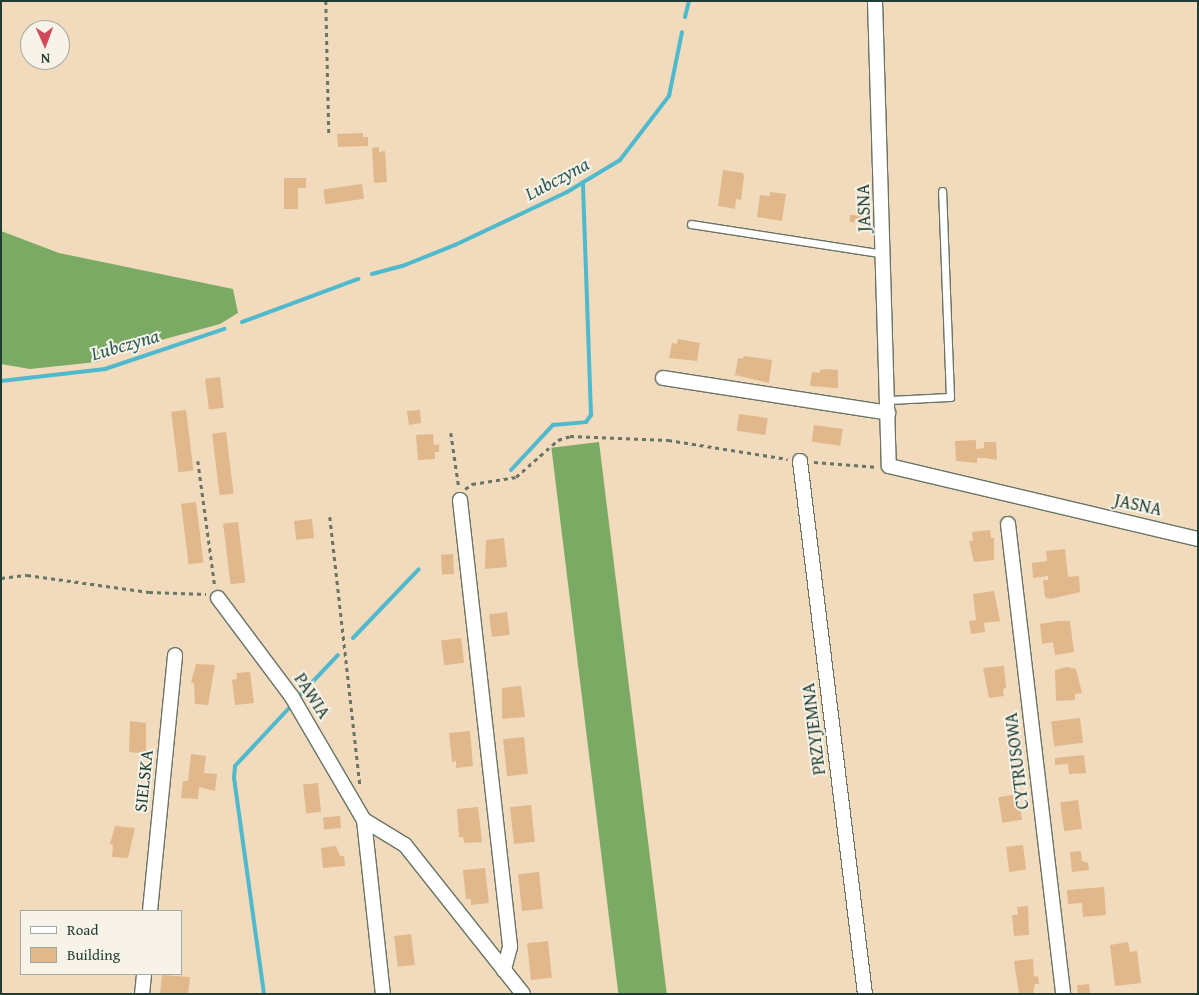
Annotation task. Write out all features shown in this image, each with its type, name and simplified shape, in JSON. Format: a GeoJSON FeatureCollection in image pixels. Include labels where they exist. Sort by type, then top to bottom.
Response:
{"type":"FeatureCollection","features":[{"type":"Feature","properties":{"kind":"street","name":"JASNA"},"geometry":{"type":"LineString","coordinates":[[875,1],[889,466],[1198,539]]}},
{"type":"Feature","properties":{"kind":"street"},"geometry":{"type":"LineString","coordinates":[[663,378],[888,406]]}},
{"type":"Feature","properties":{"kind":"street","name":"PRZYJEMNA"},"geometry":{"type":"LineString","coordinates":[[800,461],[865,994]]}},
{"type":"Feature","properties":{"kind":"street"},"geometry":{"type":"LineString","coordinates":[[460,500],[510,947],[504,970]]}},
{"type":"Feature","properties":{"kind":"street","name":"CYTRUSOWA"},"geometry":{"type":"LineString","coordinates":[[1008,524],[1063,994]]}},
{"type":"Feature","properties":{"kind":"street","name":"PAWIA"},"geometry":{"type":"LineString","coordinates":[[217,597],[292,697],[364,820],[383,994]]}},
{"type":"Feature","properties":{"kind":"street","name":"SIELSKA"},"geometry":{"type":"LineString","coordinates":[[150,910],[175,655]]}},
{"type":"Feature","properties":{"kind":"street","name":"PAWIA"},"geometry":{"type":"LineString","coordinates":[[364,820],[405,845],[523,994]]}},
{"type":"Feature","properties":{"kind":"street"},"geometry":{"type":"LineString","coordinates":[[142,994],[144,975]]}},
{"type":"Feature","properties":{"kind":"lane"},"geometry":{"type":"LineString","coordinates":[[888,406],[950,397],[942,192]]}},
{"type":"Feature","properties":{"kind":"lane"},"geometry":{"type":"LineString","coordinates":[[691,224],[884,254]]}},
{"type":"Feature","properties":{"kind":"path"},"geometry":{"type":"LineString","coordinates":[[326,1],[329,133]]}},
{"type":"Feature","properties":{"kind":"path"},"geometry":{"type":"LineString","coordinates":[[451,433],[460,495],[472,484],[516,477],[558,440],[570,436],[668,440],[720,451],[867,469],[889,466]]}},
{"type":"Feature","properties":{"kind":"path"},"geometry":{"type":"LineString","coordinates":[[1,578],[27,576],[149,592],[217,597],[198,461]]}},
{"type":"Feature","properties":{"kind":"path"},"geometry":{"type":"LineString","coordinates":[[330,517],[361,791]]}},
{"type":"Feature","properties":{"kind":"green space"},"geometry":{"type":"Polygon","coordinates":[[[1,231],[59,253],[233,289],[238,313],[220,324],[128,349],[97,362],[30,369],[1,364],[1,231]]]}},
{"type":"Feature","properties":{"kind":"green space"},"geometry":{"type":"Polygon","coordinates":[[[599,442],[667,994],[618,994],[551,448],[599,442]]]}},
{"type":"Feature","properties":{"kind":"building"},"geometry":{"type":"Polygon","coordinates":[[[363,133],[363,137],[368,137],[368,146],[338,147],[337,134],[363,133]]]}},
{"type":"Feature","properties":{"kind":"building"},"geometry":{"type":"Polygon","coordinates":[[[379,147],[379,152],[385,151],[387,182],[374,183],[372,148],[379,147]]]}},
{"type":"Feature","properties":{"kind":"building"},"geometry":{"type":"Polygon","coordinates":[[[723,170],[743,173],[741,200],[736,199],[735,209],[718,206],[723,170]]]}},
{"type":"Feature","properties":{"kind":"building"},"geometry":{"type":"Polygon","coordinates":[[[284,178],[306,178],[306,188],[298,188],[298,209],[284,209],[284,178]]]}},
{"type":"Feature","properties":{"kind":"building"},"geometry":{"type":"Polygon","coordinates":[[[362,184],[364,199],[325,204],[323,189],[362,184]]]}},
{"type":"Feature","properties":{"kind":"building"},"geometry":{"type":"Polygon","coordinates":[[[770,192],[786,194],[782,221],[757,217],[760,195],[770,196],[770,192]]]}},
{"type":"Feature","properties":{"kind":"building"},"geometry":{"type":"Polygon","coordinates":[[[850,215],[867,216],[867,223],[850,222],[850,215]]]}},
{"type":"Feature","properties":{"kind":"building"},"geometry":{"type":"Polygon","coordinates":[[[678,339],[700,343],[697,361],[669,358],[672,343],[677,344],[678,339]]]}},
{"type":"Feature","properties":{"kind":"building"},"geometry":{"type":"Polygon","coordinates":[[[744,356],[772,360],[769,383],[735,375],[738,358],[743,359],[744,356]]]}},
{"type":"Feature","properties":{"kind":"building"},"geometry":{"type":"Polygon","coordinates":[[[820,370],[838,370],[838,388],[810,386],[812,372],[820,373],[820,370]]]}},
{"type":"Feature","properties":{"kind":"building"},"geometry":{"type":"Polygon","coordinates":[[[220,377],[224,408],[209,410],[205,379],[220,377]]]}},
{"type":"Feature","properties":{"kind":"building"},"geometry":{"type":"Polygon","coordinates":[[[186,410],[193,471],[179,472],[171,412],[186,410]]]}},
{"type":"Feature","properties":{"kind":"building"},"geometry":{"type":"Polygon","coordinates":[[[420,410],[421,423],[409,425],[407,411],[420,410]]]}},
{"type":"Feature","properties":{"kind":"building"},"geometry":{"type":"Polygon","coordinates":[[[739,414],[768,418],[765,435],[737,431],[739,414]]]}},
{"type":"Feature","properties":{"kind":"building"},"geometry":{"type":"Polygon","coordinates":[[[814,425],[843,429],[840,446],[812,442],[814,425]]]}},
{"type":"Feature","properties":{"kind":"building"},"geometry":{"type":"Polygon","coordinates":[[[226,432],[234,494],[220,495],[212,434],[226,432]]]}},
{"type":"Feature","properties":{"kind":"building"},"geometry":{"type":"Polygon","coordinates":[[[433,434],[434,445],[439,444],[439,452],[435,452],[435,459],[418,460],[416,435],[433,434]]]}},
{"type":"Feature","properties":{"kind":"building"},"geometry":{"type":"Polygon","coordinates":[[[976,440],[976,449],[984,448],[984,442],[996,442],[997,460],[977,458],[977,463],[956,461],[955,441],[976,440]]]}},
{"type":"Feature","properties":{"kind":"building"},"geometry":{"type":"Polygon","coordinates":[[[196,502],[203,563],[189,564],[181,504],[196,502]]]}},
{"type":"Feature","properties":{"kind":"building"},"geometry":{"type":"Polygon","coordinates":[[[312,519],[314,538],[296,540],[294,521],[312,519]]]}},
{"type":"Feature","properties":{"kind":"building"},"geometry":{"type":"Polygon","coordinates":[[[238,522],[245,583],[231,584],[223,524],[238,522]]]}},
{"type":"Feature","properties":{"kind":"building"},"geometry":{"type":"Polygon","coordinates":[[[990,530],[991,538],[994,538],[994,560],[974,562],[969,541],[973,541],[972,532],[990,530]]]}},
{"type":"Feature","properties":{"kind":"building"},"geometry":{"type":"Polygon","coordinates":[[[504,538],[507,567],[485,569],[486,540],[504,538]]]}},
{"type":"Feature","properties":{"kind":"building"},"geometry":{"type":"Polygon","coordinates":[[[1065,549],[1068,577],[1079,576],[1080,592],[1050,599],[1045,597],[1043,580],[1048,580],[1048,576],[1033,578],[1032,563],[1047,561],[1046,551],[1065,549]]]}},
{"type":"Feature","properties":{"kind":"building"},"geometry":{"type":"Polygon","coordinates":[[[453,554],[454,574],[442,575],[441,555],[453,554]]]}},
{"type":"Feature","properties":{"kind":"building"},"geometry":{"type":"Polygon","coordinates":[[[994,591],[1000,621],[984,623],[985,632],[971,634],[969,621],[976,620],[973,594],[994,591]]]}},
{"type":"Feature","properties":{"kind":"building"},"geometry":{"type":"Polygon","coordinates":[[[507,612],[510,635],[492,637],[489,614],[507,612]]]}},
{"type":"Feature","properties":{"kind":"building"},"geometry":{"type":"Polygon","coordinates":[[[1070,621],[1074,652],[1055,655],[1053,642],[1042,644],[1040,624],[1070,621]]]}},
{"type":"Feature","properties":{"kind":"building"},"geometry":{"type":"Polygon","coordinates":[[[461,638],[464,663],[444,665],[441,640],[461,638]]]}},
{"type":"Feature","properties":{"kind":"building"},"geometry":{"type":"Polygon","coordinates":[[[196,664],[215,665],[208,705],[195,704],[194,683],[191,683],[196,664]]]}},
{"type":"Feature","properties":{"kind":"building"},"geometry":{"type":"Polygon","coordinates":[[[1004,666],[1006,688],[1003,689],[1004,696],[989,698],[983,668],[1004,666]]]}},
{"type":"Feature","properties":{"kind":"building"},"geometry":{"type":"Polygon","coordinates":[[[1067,667],[1076,669],[1082,693],[1075,694],[1075,700],[1056,701],[1055,670],[1067,667]]]}},
{"type":"Feature","properties":{"kind":"building"},"geometry":{"type":"Polygon","coordinates":[[[250,672],[254,703],[235,705],[232,680],[237,679],[236,673],[250,672]]]}},
{"type":"Feature","properties":{"kind":"building"},"geometry":{"type":"Polygon","coordinates":[[[521,686],[525,717],[502,719],[502,688],[521,686]]]}},
{"type":"Feature","properties":{"kind":"building"},"geometry":{"type":"Polygon","coordinates":[[[1080,718],[1083,743],[1054,746],[1051,722],[1080,718]]]}},
{"type":"Feature","properties":{"kind":"building"},"geometry":{"type":"Polygon","coordinates":[[[130,721],[146,723],[146,754],[129,752],[130,721]]]}},
{"type":"Feature","properties":{"kind":"building"},"geometry":{"type":"Polygon","coordinates":[[[470,731],[473,766],[456,768],[456,761],[452,762],[449,733],[470,731]]]}},
{"type":"Feature","properties":{"kind":"building"},"geometry":{"type":"Polygon","coordinates":[[[524,737],[528,774],[507,776],[503,739],[524,737]]]}},
{"type":"Feature","properties":{"kind":"building"},"geometry":{"type":"Polygon","coordinates":[[[191,754],[206,756],[204,773],[217,774],[215,791],[199,787],[198,799],[181,798],[183,781],[188,781],[191,754]]]}},
{"type":"Feature","properties":{"kind":"building"},"geometry":{"type":"Polygon","coordinates":[[[1084,755],[1086,773],[1069,774],[1068,764],[1055,765],[1055,758],[1084,755]]]}},
{"type":"Feature","properties":{"kind":"building"},"geometry":{"type":"Polygon","coordinates":[[[318,783],[321,812],[306,813],[303,785],[318,783]]]}},
{"type":"Feature","properties":{"kind":"building"},"geometry":{"type":"Polygon","coordinates":[[[1018,794],[1022,820],[1002,823],[998,797],[1018,794]]]}},
{"type":"Feature","properties":{"kind":"building"},"geometry":{"type":"Polygon","coordinates":[[[1078,800],[1082,829],[1064,831],[1060,803],[1078,800]]]}},
{"type":"Feature","properties":{"kind":"building"},"geometry":{"type":"Polygon","coordinates":[[[531,805],[535,842],[514,844],[510,807],[531,805]]]}},
{"type":"Feature","properties":{"kind":"building"},"geometry":{"type":"Polygon","coordinates":[[[478,807],[482,842],[464,843],[463,837],[459,837],[457,809],[478,807]]]}},
{"type":"Feature","properties":{"kind":"building"},"geometry":{"type":"Polygon","coordinates":[[[340,816],[341,828],[324,829],[323,817],[340,816]]]}},
{"type":"Feature","properties":{"kind":"building"},"geometry":{"type":"Polygon","coordinates":[[[115,826],[135,828],[128,858],[112,857],[113,845],[110,844],[115,826]]]}},
{"type":"Feature","properties":{"kind":"building"},"geometry":{"type":"Polygon","coordinates":[[[1023,845],[1026,870],[1009,872],[1006,847],[1023,845]]]}},
{"type":"Feature","properties":{"kind":"building"},"geometry":{"type":"Polygon","coordinates":[[[336,846],[340,856],[344,856],[345,866],[323,868],[321,848],[336,846]]]}},
{"type":"Feature","properties":{"kind":"building"},"geometry":{"type":"Polygon","coordinates":[[[1081,851],[1082,861],[1088,863],[1089,870],[1072,872],[1070,852],[1081,851]]]}},
{"type":"Feature","properties":{"kind":"building"},"geometry":{"type":"Polygon","coordinates":[[[485,868],[489,903],[471,905],[471,899],[466,899],[463,870],[485,868]]]}},
{"type":"Feature","properties":{"kind":"building"},"geometry":{"type":"Polygon","coordinates":[[[539,872],[543,909],[522,911],[518,874],[539,872]]]}},
{"type":"Feature","properties":{"kind":"building"},"geometry":{"type":"Polygon","coordinates":[[[1104,887],[1106,915],[1083,917],[1082,903],[1068,904],[1067,890],[1104,887]]]}},
{"type":"Feature","properties":{"kind":"building"},"geometry":{"type":"Polygon","coordinates":[[[1028,906],[1029,935],[1014,936],[1012,915],[1018,915],[1017,907],[1028,906]]]}},
{"type":"Feature","properties":{"kind":"building"},"geometry":{"type":"Polygon","coordinates":[[[411,934],[415,965],[398,967],[394,936],[411,934]]]}},
{"type":"Feature","properties":{"kind":"building"},"geometry":{"type":"Polygon","coordinates":[[[548,941],[552,978],[531,980],[527,943],[548,941]]]}},
{"type":"Feature","properties":{"kind":"building"},"geometry":{"type":"Polygon","coordinates":[[[1128,942],[1130,952],[1137,951],[1141,983],[1115,986],[1110,945],[1128,942]]]}},
{"type":"Feature","properties":{"kind":"building"},"geometry":{"type":"Polygon","coordinates":[[[1033,959],[1034,977],[1038,976],[1039,984],[1035,984],[1033,994],[1019,994],[1014,961],[1033,959]]]}},
{"type":"Feature","properties":{"kind":"building"},"geometry":{"type":"Polygon","coordinates":[[[162,975],[190,977],[188,994],[160,994],[162,975]]]}},
{"type":"Feature","properties":{"kind":"building"},"geometry":{"type":"Polygon","coordinates":[[[1089,984],[1090,994],[1078,994],[1077,985],[1089,984]]]}},
{"type":"Feature","properties":{"kind":"waterway","name":"Lubczyna"},"geometry":{"type":"LineString","coordinates":[[685,17],[689,1]]}},
{"type":"Feature","properties":{"kind":"waterway","name":"Lubczyna"},"geometry":{"type":"LineString","coordinates":[[372,274],[405,265],[455,245],[567,192],[620,160],[669,96],[682,32]]}},
{"type":"Feature","properties":{"kind":"waterway"},"geometry":{"type":"LineString","coordinates":[[511,470],[553,425],[586,422],[591,415],[583,182]]}},
{"type":"Feature","properties":{"kind":"waterway","name":"Lubczyna"},"geometry":{"type":"LineString","coordinates":[[242,322],[358,279]]}},
{"type":"Feature","properties":{"kind":"waterway","name":"Lubczyna"},"geometry":{"type":"LineString","coordinates":[[1,381],[105,369],[224,329]]}},
{"type":"Feature","properties":{"kind":"waterway"},"geometry":{"type":"LineString","coordinates":[[353,638],[419,569]]}},
{"type":"Feature","properties":{"kind":"waterway"},"geometry":{"type":"LineString","coordinates":[[300,695],[338,655]]}},
{"type":"Feature","properties":{"kind":"waterway"},"geometry":{"type":"LineString","coordinates":[[264,994],[234,778],[235,766],[290,707]]}}]}
